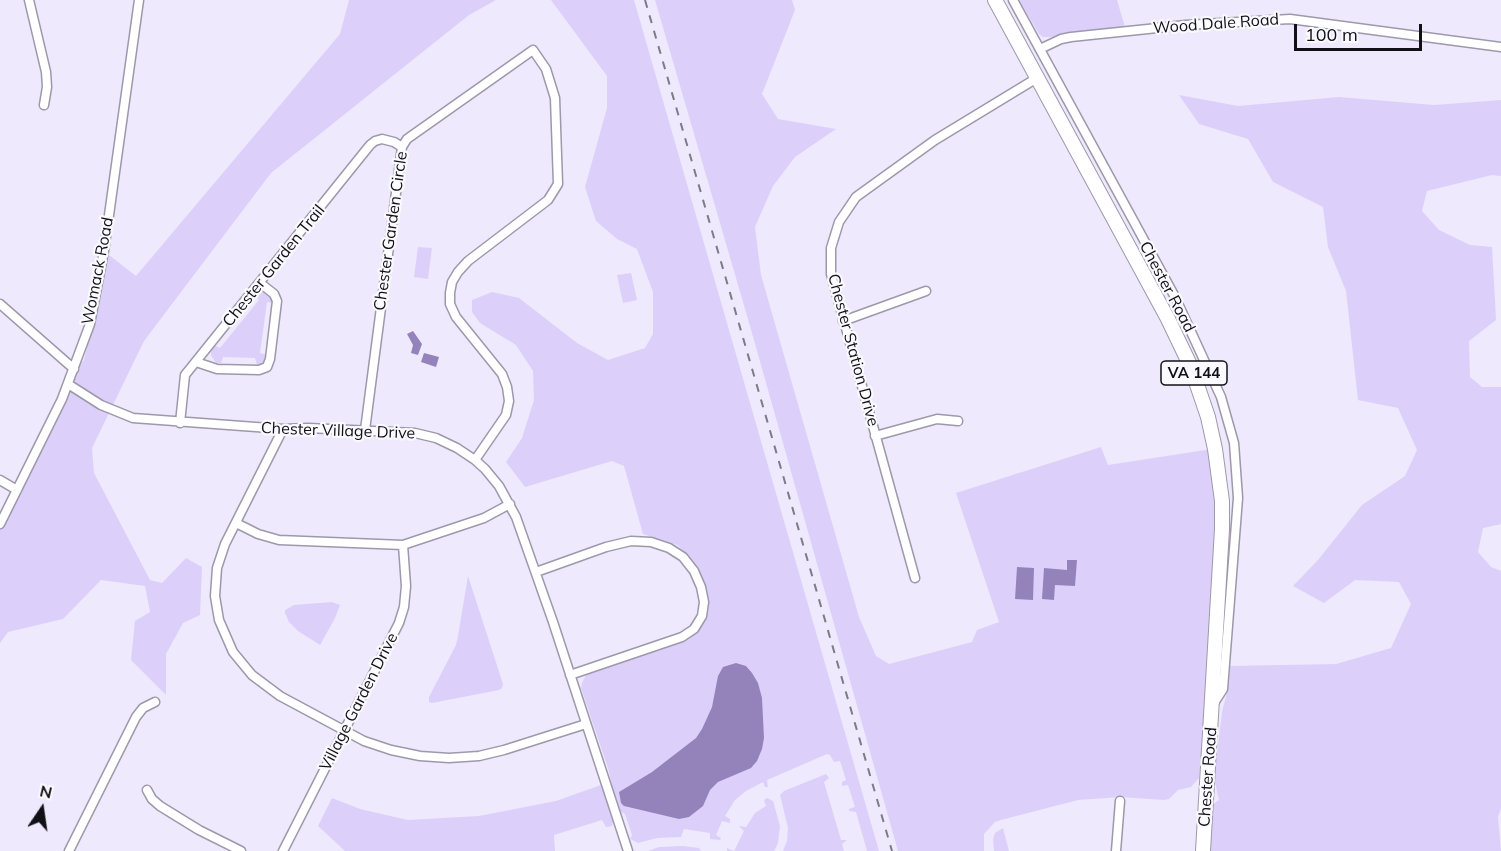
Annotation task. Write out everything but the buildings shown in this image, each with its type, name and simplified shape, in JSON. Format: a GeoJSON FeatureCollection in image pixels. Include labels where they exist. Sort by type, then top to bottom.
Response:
{"type":"FeatureCollection","features":[{"type":"Feature","properties":{"kind":"main road","name":"Chester Road"},"geometry":{"type":"LineString","coordinates":[[995,0],[1168,320],[1191,367],[1208,417],[1222,501],[1214,703],[1203,851]]}},
{"type":"Feature","properties":{"kind":"street"},"geometry":{"type":"LineString","coordinates":[[29,0],[46,72],[47,87],[44,105]]}},
{"type":"Feature","properties":{"kind":"street","name":"Womack Road"},"geometry":{"type":"LineString","coordinates":[[0,524],[68,384],[90,324],[97,294],[139,0]]}},
{"type":"Feature","properties":{"kind":"street","name":"Chester Road"},"geometry":{"type":"LineString","coordinates":[[1013,0],[1175,297],[1221,397],[1234,443],[1238,498],[1223,689],[1214,703]]}},
{"type":"Feature","properties":{"kind":"street","name":"Wood Dale Road"},"geometry":{"type":"LineString","coordinates":[[1040,49],[1055,41],[1071,37],[1186,25],[1290,19],[1501,47]]}},
{"type":"Feature","properties":{"kind":"street","name":"Chester Garden Circle"},"geometry":{"type":"LineString","coordinates":[[365,430],[402,147],[407,139],[532,50],[546,69],[555,98],[558,179],[556,189],[548,200],[468,261],[452,282],[450,304],[456,317],[502,374],[507,387],[506,415],[475,460]]}},
{"type":"Feature","properties":{"kind":"street","name":"Chester Station Drive"},"geometry":{"type":"LineString","coordinates":[[915,578],[831,274],[831,248],[839,222],[856,197],[935,140],[1037,78]]}},
{"type":"Feature","properties":{"kind":"street","name":"Chester Garden Trail"},"geometry":{"type":"LineString","coordinates":[[180,423],[185,375],[370,145],[382,139],[402,147]]}},
{"type":"Feature","properties":{"kind":"street"},"geometry":{"type":"LineString","coordinates":[[196,362],[217,369],[259,370],[267,367],[277,301],[274,294],[260,283]]}},
{"type":"Feature","properties":{"kind":"street"},"geometry":{"type":"LineString","coordinates":[[843,321],[926,291]]}},
{"type":"Feature","properties":{"kind":"street"},"geometry":{"type":"LineString","coordinates":[[0,304],[74,369]]}},
{"type":"Feature","properties":{"kind":"street","name":"Chester Village Drive"},"geometry":{"type":"LineString","coordinates":[[68,384],[101,405],[123,415],[145,420],[283,429],[415,433],[436,438],[475,460],[499,486],[510,504],[536,572],[628,851]]}},
{"type":"Feature","properties":{"kind":"street"},"geometry":{"type":"LineString","coordinates":[[875,436],[937,419],[946,418],[958,421]]}},
{"type":"Feature","properties":{"kind":"street"},"geometry":{"type":"LineString","coordinates":[[283,429],[225,544],[217,568],[215,596],[219,620],[233,652],[252,675],[280,696],[364,741],[420,756],[449,758],[479,756],[586,724]]}},
{"type":"Feature","properties":{"kind":"street"},"geometry":{"type":"LineString","coordinates":[[0,480],[17,490]]}},
{"type":"Feature","properties":{"kind":"street"},"geometry":{"type":"LineString","coordinates":[[1222,501],[1238,498]]}},
{"type":"Feature","properties":{"kind":"street"},"geometry":{"type":"LineString","coordinates":[[236,523],[258,534],[279,540],[403,545],[483,518],[510,504]]}},
{"type":"Feature","properties":{"kind":"street"},"geometry":{"type":"LineString","coordinates":[[536,572],[606,547],[631,541],[651,542],[669,548],[683,557],[694,571],[701,587],[704,602],[702,616],[694,629],[682,637],[570,675]]}},
{"type":"Feature","properties":{"kind":"street","name":"Village Garden Drive"},"geometry":{"type":"LineString","coordinates":[[283,851],[399,623],[404,607],[406,586],[403,545]]}},
{"type":"Feature","properties":{"kind":"street"},"geometry":{"type":"LineString","coordinates":[[69,851],[136,717],[143,708],[155,702]]}},
{"type":"Feature","properties":{"kind":"street"},"geometry":{"type":"LineString","coordinates":[[147,790],[160,806],[199,830],[241,851]]}},
{"type":"Feature","properties":{"kind":"street"},"geometry":{"type":"LineString","coordinates":[[1116,851],[1120,801]]}},
{"type":"Feature","properties":{"kind":"shaded area"},"geometry":{"type":"Polygon","coordinates":[[[349,0],[496,0],[469,15],[271,173],[144,341],[92,448],[94,473],[150,580],[162,583],[186,558],[202,567],[200,615],[183,623],[166,654],[166,695],[131,660],[135,621],[150,612],[145,586],[101,580],[63,619],[8,632],[0,643],[0,523],[76,370],[84,360],[109,255],[136,276],[340,34],[349,0]]]}},
{"type":"Feature","properties":{"kind":"shaded area"},"geometry":{"type":"Polygon","coordinates":[[[551,0],[634,0],[879,851],[867,851],[856,812],[849,811],[855,807],[848,785],[842,786],[842,782],[846,780],[840,761],[834,762],[827,754],[767,780],[768,787],[765,787],[763,782],[746,791],[735,800],[725,816],[730,819],[730,823],[722,821],[716,835],[721,838],[720,840],[710,839],[710,833],[684,829],[681,837],[657,838],[638,843],[630,839],[632,835],[613,790],[608,768],[581,688],[582,683],[586,675],[592,672],[692,637],[705,621],[709,608],[708,595],[698,568],[689,556],[677,545],[643,534],[624,466],[612,461],[525,487],[506,462],[522,438],[534,400],[533,371],[516,345],[480,323],[472,312],[472,300],[492,292],[519,298],[577,343],[608,360],[645,348],[653,334],[653,292],[637,249],[617,239],[596,221],[585,187],[607,108],[607,76],[551,0]]]}},
{"type":"Feature","properties":{"kind":"shaded area"},"geometry":{"type":"Polygon","coordinates":[[[655,0],[792,0],[795,10],[762,94],[778,119],[836,129],[795,157],[773,186],[755,227],[761,275],[859,617],[876,656],[889,664],[972,642],[977,630],[999,622],[956,493],[1101,447],[1108,465],[1212,449],[1218,506],[1202,750],[1199,778],[1191,787],[1178,790],[1169,799],[1164,800],[1121,797],[1078,800],[1001,820],[995,822],[984,834],[984,851],[898,851],[750,326],[655,0]]]}},
{"type":"Feature","properties":{"kind":"shaded area"},"geometry":{"type":"Polygon","coordinates":[[[1019,0],[1117,0],[1125,27],[1069,32],[1043,37],[1019,0]]]}},
{"type":"Feature","properties":{"kind":"shaded area"},"geometry":{"type":"Polygon","coordinates":[[[1179,95],[1238,106],[1339,97],[1434,105],[1501,100],[1501,176],[1492,175],[1427,191],[1422,211],[1439,230],[1470,245],[1492,247],[1496,320],[1469,341],[1470,377],[1482,387],[1501,387],[1501,524],[1483,528],[1478,552],[1491,567],[1501,571],[1501,808],[1498,817],[1501,851],[1209,851],[1212,805],[1219,800],[1214,778],[1230,666],[1336,664],[1391,648],[1411,604],[1399,582],[1355,580],[1324,603],[1293,586],[1318,560],[1362,505],[1405,476],[1417,450],[1398,408],[1358,400],[1346,291],[1328,247],[1323,207],[1273,182],[1248,139],[1199,124],[1179,95]]]}},
{"type":"Feature","properties":{"kind":"shaded area"},"geometry":{"type":"Polygon","coordinates":[[[418,247],[432,248],[428,279],[414,277],[418,247]]]}},
{"type":"Feature","properties":{"kind":"shaded area"},"geometry":{"type":"Polygon","coordinates":[[[631,273],[637,300],[623,303],[617,275],[631,273]]]}},
{"type":"Feature","properties":{"kind":"shaded area"},"geometry":{"type":"Polygon","coordinates":[[[265,291],[273,297],[273,303],[267,302],[260,353],[267,355],[266,359],[257,365],[255,358],[223,357],[221,363],[216,363],[211,355],[211,349],[214,345],[220,348],[259,300],[254,295],[265,291]]]}},
{"type":"Feature","properties":{"kind":"shaded area"},"geometry":{"type":"Polygon","coordinates":[[[413,331],[422,344],[418,355],[411,353],[413,345],[407,334],[413,331]]]}},
{"type":"Feature","properties":{"kind":"shaded area"},"geometry":{"type":"Polygon","coordinates":[[[424,353],[439,357],[436,367],[421,362],[424,353]]]}},
{"type":"Feature","properties":{"kind":"shaded area"},"geometry":{"type":"Polygon","coordinates":[[[1067,560],[1077,560],[1075,586],[1055,585],[1054,600],[1042,599],[1044,568],[1067,570],[1067,560]]]}},
{"type":"Feature","properties":{"kind":"shaded area"},"geometry":{"type":"Polygon","coordinates":[[[1017,567],[1034,568],[1033,600],[1015,599],[1017,567]]]}},
{"type":"Feature","properties":{"kind":"shaded area"},"geometry":{"type":"Polygon","coordinates":[[[468,576],[503,684],[502,688],[432,703],[429,702],[429,697],[456,645],[468,576]]]}},
{"type":"Feature","properties":{"kind":"shaded area"},"geometry":{"type":"Polygon","coordinates":[[[332,602],[340,605],[320,645],[298,631],[289,622],[285,613],[285,610],[294,605],[332,602]]]}},
{"type":"Feature","properties":{"kind":"shaded area"},"geometry":{"type":"Polygon","coordinates":[[[736,663],[746,666],[752,673],[758,683],[762,698],[764,738],[757,761],[751,768],[718,782],[710,790],[703,806],[689,817],[679,819],[624,806],[621,803],[619,792],[652,772],[696,738],[712,707],[718,676],[723,667],[736,663]]]}},
{"type":"Feature","properties":{"kind":"shaded area"},"geometry":{"type":"Polygon","coordinates":[[[826,774],[829,778],[824,782],[841,840],[847,840],[842,844],[844,851],[783,851],[788,828],[780,795],[784,791],[826,774]]]}},
{"type":"Feature","properties":{"kind":"shaded area"},"geometry":{"type":"Polygon","coordinates":[[[601,785],[614,818],[612,826],[606,827],[602,820],[554,835],[555,851],[345,851],[318,826],[332,798],[360,809],[408,820],[479,816],[556,801],[601,785]]]}},
{"type":"Feature","properties":{"kind":"shaded area"},"geometry":{"type":"Polygon","coordinates":[[[767,798],[773,801],[780,826],[778,843],[774,851],[734,851],[744,831],[739,826],[746,827],[755,813],[766,806],[764,800],[767,798]]]}},
{"type":"Feature","properties":{"kind":"shaded area"},"geometry":{"type":"Polygon","coordinates":[[[1003,828],[1009,851],[994,851],[995,833],[1003,828]]]}},
{"type":"Feature","properties":{"kind":"shaded area"},"geometry":{"type":"Polygon","coordinates":[[[659,847],[699,848],[701,851],[648,851],[659,847]]]}},
{"type":"Feature","properties":{"kind":"railway"},"geometry":{"type":"LineString","coordinates":[[645,0],[892,851]]}}]}
